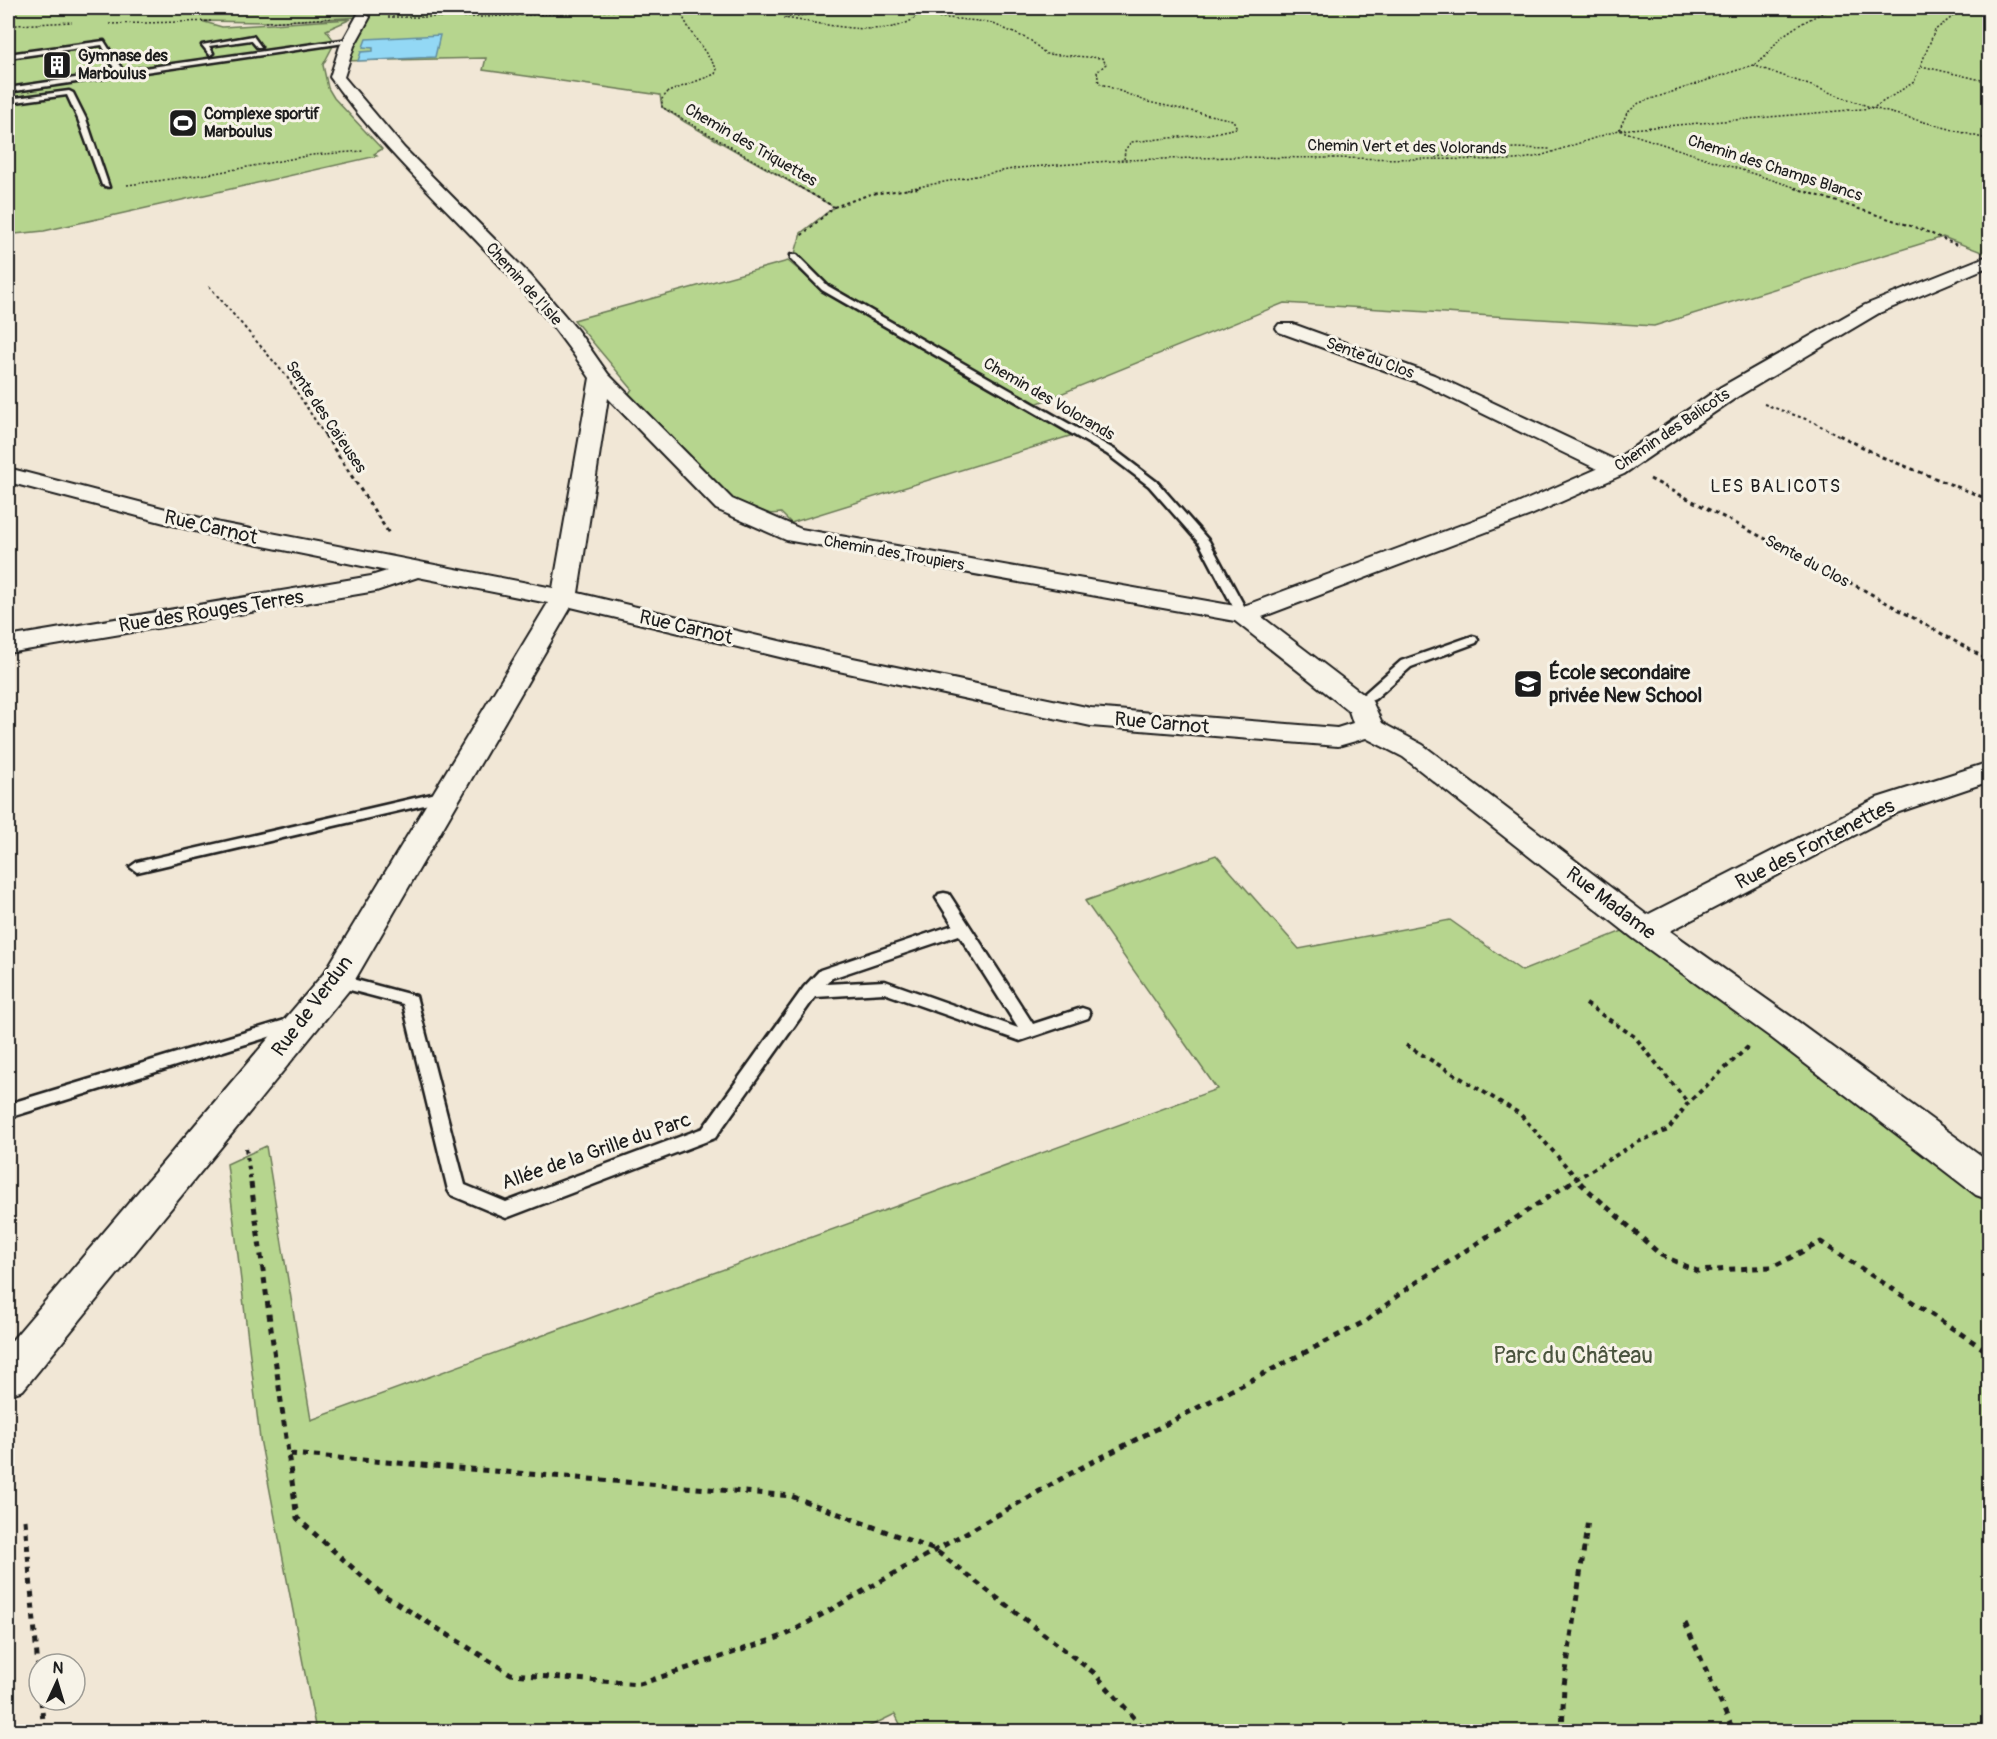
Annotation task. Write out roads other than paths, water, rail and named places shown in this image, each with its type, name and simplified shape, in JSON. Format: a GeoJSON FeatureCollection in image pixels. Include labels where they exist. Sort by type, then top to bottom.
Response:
{"type":"FeatureCollection","features":[{"type":"Feature","properties":{"kind":"street","name":"Chemin de l’Isle"},"geometry":{"type":"LineString","coordinates":[[363,17],[351,37],[338,77],[398,151],[524,280],[570,334],[601,378]]}},
{"type":"Feature","properties":{"kind":"street","name":"Chemin des Balicots"},"geometry":{"type":"LineString","coordinates":[[1243,615],[1523,510],[1619,467],[1729,392],[1872,309],[1989,260]]}},
{"type":"Feature","properties":{"kind":"street","name":"Sente du Clos"},"geometry":{"type":"LineString","coordinates":[[1286,328],[1426,379],[1619,467]]}},
{"type":"Feature","properties":{"kind":"street"},"geometry":{"type":"LineString","coordinates":[[564,598],[601,378]]}},
{"type":"Feature","properties":{"kind":"street","name":"Chemin des Troupiers"},"geometry":{"type":"LineString","coordinates":[[601,378],[724,504],[795,536],[1243,615]]}},
{"type":"Feature","properties":{"kind":"street","name":"Rue Carnot"},"geometry":{"type":"LineString","coordinates":[[8,475],[218,530],[412,570],[564,598],[834,662],[1091,717],[1338,737],[1363,716]]}},
{"type":"Feature","properties":{"kind":"street","name":"Rue des Rouges Terres"},"geometry":{"type":"LineString","coordinates":[[8,645],[376,583],[412,570]]}},
{"type":"Feature","properties":{"kind":"street","name":"Rue de Verdun"},"geometry":{"type":"LineString","coordinates":[[8,1376],[336,981],[564,598]]}},
{"type":"Feature","properties":{"kind":"street","name":"Rue Madame"},"geometry":{"type":"LineString","coordinates":[[1243,615],[1363,716],[1413,751],[1645,930],[1776,1023],[1989,1184]]}},
{"type":"Feature","properties":{"kind":"street","name":"Rue des Fontenettes"},"geometry":{"type":"LineString","coordinates":[[1645,930],[1888,805],[1989,771]]}},
{"type":"Feature","properties":{"kind":"lane"},"geometry":{"type":"LineString","coordinates":[[8,90],[210,53],[351,37]]}},
{"type":"Feature","properties":{"kind":"lane"},"geometry":{"type":"LineString","coordinates":[[118,70],[351,37]]}},
{"type":"Feature","properties":{"kind":"lane"},"geometry":{"type":"LineString","coordinates":[[8,56],[104,43],[118,70]]}},
{"type":"Feature","properties":{"kind":"lane"},"geometry":{"type":"LineString","coordinates":[[8,101],[69,93],[82,119],[106,185]]}},
{"type":"Feature","properties":{"kind":"lane","name":"Chemin des Volorands"},"geometry":{"type":"LineString","coordinates":[[794,257],[825,288],[1111,452],[1153,484],[1204,543],[1243,615]]}},
{"type":"Feature","properties":{"kind":"lane"},"geometry":{"type":"LineString","coordinates":[[1363,716],[1370,696],[1406,664],[1472,640]]}},
{"type":"Feature","properties":{"kind":"lane"},"geometry":{"type":"LineString","coordinates":[[136,867],[445,796]]}},
{"type":"Feature","properties":{"kind":"lane"},"geometry":{"type":"LineString","coordinates":[[944,898],[1029,1032]]}},
{"type":"Feature","properties":{"kind":"lane"},"geometry":{"type":"LineString","coordinates":[[810,991],[825,974],[963,928]]}},
{"type":"Feature","properties":{"kind":"lane","name":"Allée de la Grille du Parc"},"geometry":{"type":"LineString","coordinates":[[336,981],[410,1000],[457,1190],[506,1210],[709,1133],[810,991]]}},
{"type":"Feature","properties":{"kind":"lane"},"geometry":{"type":"LineString","coordinates":[[810,991],[885,987],[1020,1035],[1082,1014]]}},
{"type":"Feature","properties":{"kind":"lane"},"geometry":{"type":"LineString","coordinates":[[8,1112],[303,1020]]}},
{"type":"Feature","properties":{"kind":"water"},"geometry":{"type":"Polygon","coordinates":[[[440,35],[435,57],[358,61],[361,52],[373,51],[373,48],[363,47],[366,39],[440,35]]]}},
{"type":"Feature","properties":{"kind":"place","name":"Gymnase des Marboulus"},"geometry":{"type":"Point","coordinates":[57,65]}},
{"type":"Feature","properties":{"kind":"place","name":"Complexe sportif Marboulus"},"geometry":{"type":"Point","coordinates":[183,123]}},
{"type":"Feature","properties":{"kind":"place","name":"École secondaire privée New School"},"geometry":{"type":"Point","coordinates":[1528,684]}},
{"type":"Feature","properties":{"kind":"district","name":"LES BALICOTS"},"geometry":{"type":"Point","coordinates":[1776,486]}},
{"type":"Feature","properties":{"kind":"park label","name":"Parc du Château"},"geometry":{"type":"Point","coordinates":[1573,1355]}}]}
